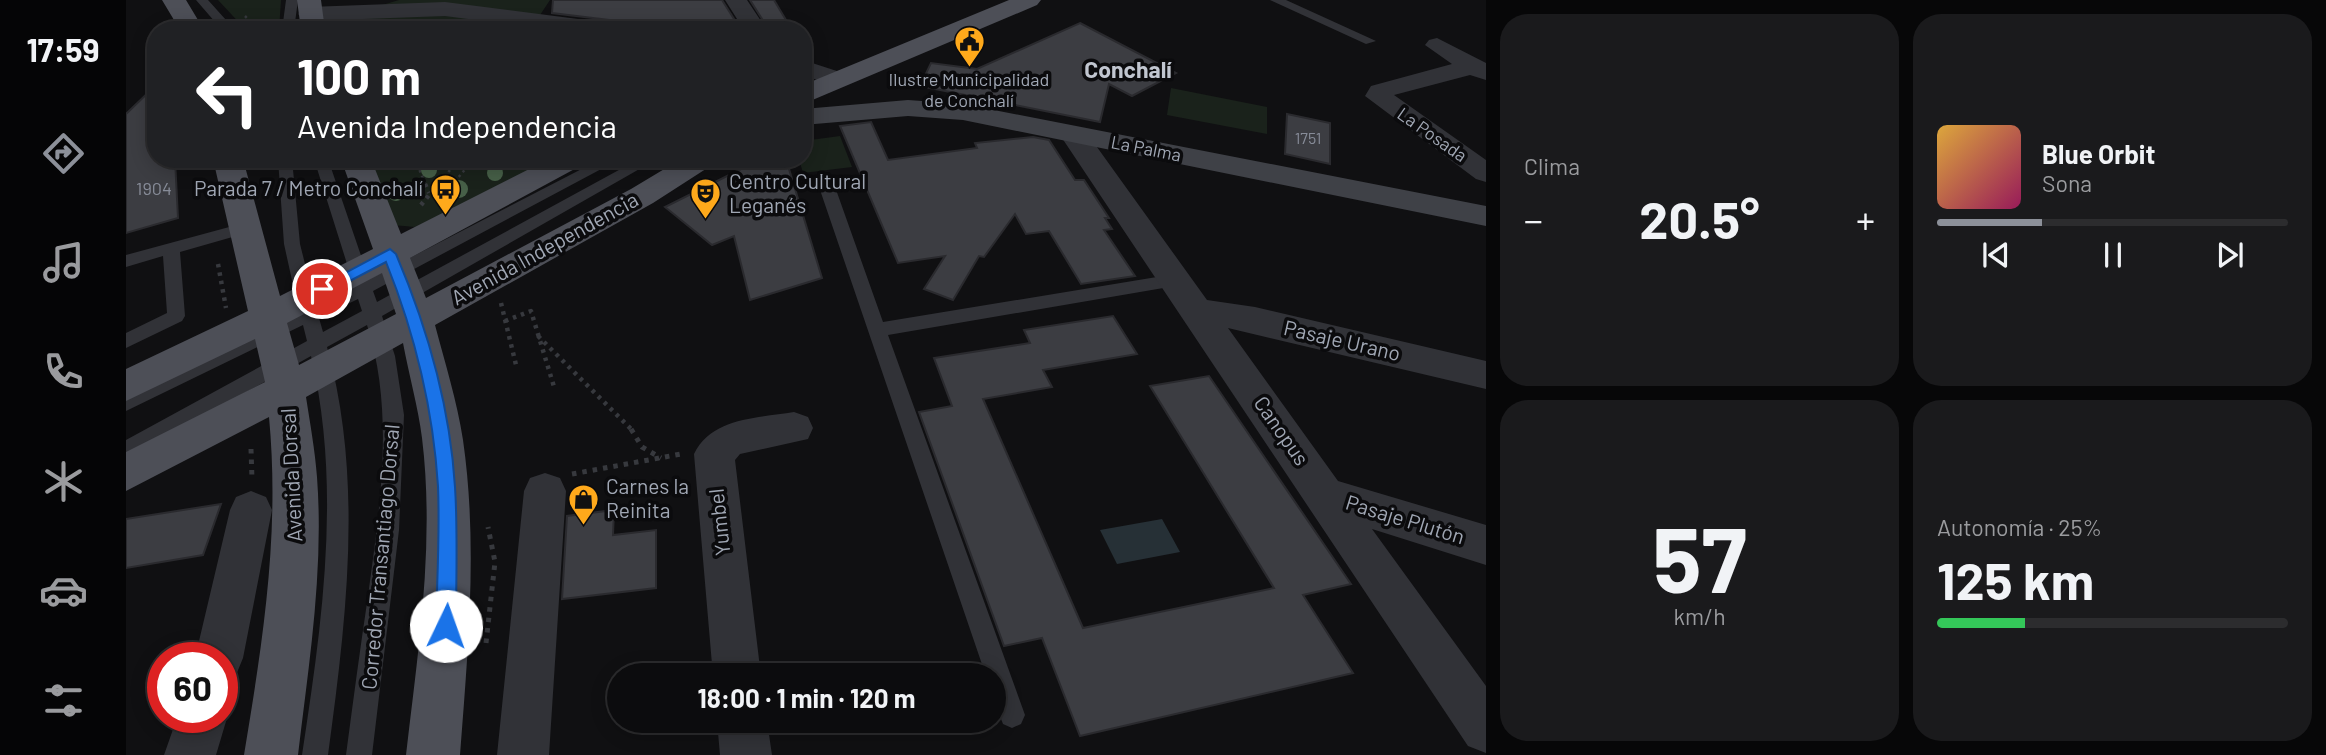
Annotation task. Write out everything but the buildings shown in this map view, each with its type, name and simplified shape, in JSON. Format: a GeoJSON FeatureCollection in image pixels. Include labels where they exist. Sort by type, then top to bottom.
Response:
{"type":"FeatureCollection","features":[{"type":"Feature","properties":{"kind":"main road"},"geometry":{"type":"LineString","coordinates":[[174,0],[187,21]]}},
{"type":"Feature","properties":{"kind":"main road"},"geometry":{"type":"LineString","coordinates":[[812,85],[995,0]]}},
{"type":"Feature","properties":{"kind":"main road"},"geometry":{"type":"LineString","coordinates":[[812,85],[1029,0]]}},
{"type":"Feature","properties":{"kind":"main road","name":"La Palma"},"geometry":{"type":"LineString","coordinates":[[812,86],[926,109],[963,112],[1486,216]]}},
{"type":"Feature","properties":{"kind":"main road","name":"Avenida Dorsal"},"geometry":{"type":"LineString","coordinates":[[230,168],[244,228],[290,353],[296,476],[296,546],[289,630],[271,755]]}},
{"type":"Feature","properties":{"kind":"main road"},"geometry":{"type":"LineString","coordinates":[[358,168],[394,298],[433,388],[446,486],[448,599],[433,755]]}},
{"type":"Feature","properties":{"kind":"main road","name":"Avenida Independencia"},"geometry":{"type":"LineString","coordinates":[[394,298],[560,168]]}},
{"type":"Feature","properties":{"kind":"main road","name":"Avenida Independencia"},"geometry":{"type":"LineString","coordinates":[[126,473],[290,353],[394,298],[682,168]]}},
{"type":"Feature","properties":{"kind":"main road","name":"Avenida Independencia"},"geometry":{"type":"LineString","coordinates":[[290,353],[306,307],[361,279],[394,298]]}},
{"type":"Feature","properties":{"kind":"main road","name":"Avenida Independencia"},"geometry":{"type":"LineString","coordinates":[[126,386],[290,353]]}},
{"type":"Feature","properties":{"kind":"street"},"geometry":{"type":"LineString","coordinates":[[736,0],[750,21]]}},
{"type":"Feature","properties":{"kind":"street"},"geometry":{"type":"LineString","coordinates":[[306,11],[445,9],[539,21]]}},
{"type":"Feature","properties":{"kind":"street"},"geometry":{"type":"LineString","coordinates":[[1437,45],[1480,70]]}},
{"type":"Feature","properties":{"kind":"street","name":"La Posada"},"geometry":{"type":"LineString","coordinates":[[1480,70],[1380,91],[1378,96],[1486,173]]}},
{"type":"Feature","properties":{"kind":"street","name":"Canopus"},"geometry":{"type":"LineString","coordinates":[[1074,135],[1486,728]]}},
{"type":"Feature","properties":{"kind":"street","name":"Pasaje Urano"},"geometry":{"type":"LineString","coordinates":[[1198,312],[1255,320],[1486,375]]}},
{"type":"Feature","properties":{"kind":"street"},"geometry":{"type":"LineString","coordinates":[[718,447],[729,440],[794,428]]}},
{"type":"Feature","properties":{"kind":"street","name":"Yumbel"},"geometry":{"type":"LineString","coordinates":[[718,447],[713,460],[737,663]]}},
{"type":"Feature","properties":{"kind":"street"},"geometry":{"type":"LineString","coordinates":[[523,755],[545,491]]}},
{"type":"Feature","properties":{"kind":"street","name":"Pasaje Plutón"},"geometry":{"type":"LineString","coordinates":[[1325,495],[1486,545]]}},
{"type":"Feature","properties":{"kind":"street","name":"Avenida Dorsal"},"geometry":{"type":"LineString","coordinates":[[222,642],[251,510]]}},
{"type":"Feature","properties":{"kind":"street"},"geometry":{"type":"LineString","coordinates":[[190,755],[197,733]]}},
{"type":"Feature","properties":{"kind":"lane"},"geometry":{"type":"LineString","coordinates":[[202,0],[221,21]]}},
{"type":"Feature","properties":{"kind":"lane"},"geometry":{"type":"LineString","coordinates":[[1276,0],[1370,41]]}},
{"type":"Feature","properties":{"kind":"lane"},"geometry":{"type":"LineString","coordinates":[[286,168],[290,237],[306,307]]}},
{"type":"Feature","properties":{"kind":"lane","name":"Corredor Transantiago Dorsal"},"geometry":{"type":"LineString","coordinates":[[324,168],[361,279],[394,298],[393,481],[359,755]]}},
{"type":"Feature","properties":{"kind":"lane"},"geometry":{"type":"LineString","coordinates":[[394,298],[599,168]]}},
{"type":"Feature","properties":{"kind":"lane"},"geometry":{"type":"LineString","coordinates":[[394,298],[633,168]]}},
{"type":"Feature","properties":{"kind":"lane"},"geometry":{"type":"LineString","coordinates":[[826,184],[1012,715]]}},
{"type":"Feature","properties":{"kind":"lane"},"geometry":{"type":"LineString","coordinates":[[126,261],[244,228]]}},
{"type":"Feature","properties":{"kind":"lane"},"geometry":{"type":"LineString","coordinates":[[126,341],[176,316],[171,248]]}},
{"type":"Feature","properties":{"kind":"lane"},"geometry":{"type":"LineString","coordinates":[[877,330],[1175,280]]}},
{"type":"Feature","properties":{"kind":"lane"},"geometry":{"type":"LineString","coordinates":[[126,402],[290,353]]}},
{"type":"Feature","properties":{"kind":"lane"},"geometry":{"type":"LineString","coordinates":[[126,450],[290,353]]}},
{"type":"Feature","properties":{"kind":"lane"},"geometry":{"type":"LineString","coordinates":[[290,353],[334,435],[336,498],[330,629],[315,755]]}},
{"type":"Feature","properties":{"kind":"path"},"geometry":{"type":"LineString","coordinates":[[419,168],[429,193]]}},
{"type":"Feature","properties":{"kind":"path"},"geometry":{"type":"LineString","coordinates":[[414,214],[451,168]]}},
{"type":"Feature","properties":{"kind":"path"},"geometry":{"type":"LineString","coordinates":[[505,321],[531,311],[555,390]]}},
{"type":"Feature","properties":{"kind":"path"},"geometry":{"type":"LineString","coordinates":[[509,333],[517,369]]}},
{"type":"Feature","properties":{"kind":"path"},"geometry":{"type":"LineString","coordinates":[[538,336],[632,430],[642,447],[661,458]]}},
{"type":"Feature","properties":{"kind":"path"},"geometry":{"type":"LineString","coordinates":[[545,491],[568,475],[718,447]]}},
{"type":"Feature","properties":{"kind":"shaded area"},"geometry":{"type":"Polygon","coordinates":[[[218,0],[281,0],[280,21],[238,21],[218,0]]]}},
{"type":"Feature","properties":{"kind":"shaded area"},"geometry":{"type":"Polygon","coordinates":[[[399,0],[550,0],[540,15],[379,6],[399,0]]]}},
{"type":"Feature","properties":{"kind":"shaded area"},"geometry":{"type":"Polygon","coordinates":[[[454,13],[511,21],[322,21],[454,13]]]}},
{"type":"Feature","properties":{"kind":"shaded area"},"geometry":{"type":"Polygon","coordinates":[[[1171,88],[1267,107],[1267,134],[1167,115],[1171,88]]]}},
{"type":"Feature","properties":{"kind":"shaded area"},"geometry":{"type":"Polygon","coordinates":[[[840,136],[852,167],[803,173],[802,168],[812,168],[812,140],[840,136]]]}},
{"type":"Feature","properties":{"kind":"shaded area"},"geometry":{"type":"Polygon","coordinates":[[[372,168],[536,168],[415,227],[393,225],[372,168]]]}},
{"type":"Feature","properties":{"kind":"shaded area"},"geometry":{"type":"Polygon","coordinates":[[[1162,519],[1180,552],[1117,564],[1100,530],[1162,519]]]}},
{"type":"Feature","properties":{"kind":"place","name":"Ilustre Municipalidad de Conchalí"},"geometry":{"type":"Point","coordinates":[969,69]}},
{"type":"Feature","properties":{"kind":"place","name":"Parada 7 / Metro Conchalí"},"geometry":{"type":"Point","coordinates":[446,216]}},
{"type":"Feature","properties":{"kind":"place","name":"Centro Cultural Leganés"},"geometry":{"type":"Point","coordinates":[706,221]}},
{"type":"Feature","properties":{"kind":"place","name":"Carnes la Reinita"},"geometry":{"type":"Point","coordinates":[583,526]}},
{"type":"Feature","properties":{"kind":"district","name":"Conchalí"},"geometry":{"type":"Point","coordinates":[1128,70]}},
{"type":"Feature","properties":{"kind":"route"},"geometry":{"type":"LineString","coordinates":[[322,289],[390,254],[416,319],[442,438],[448,539],[446,626]]}}]}
